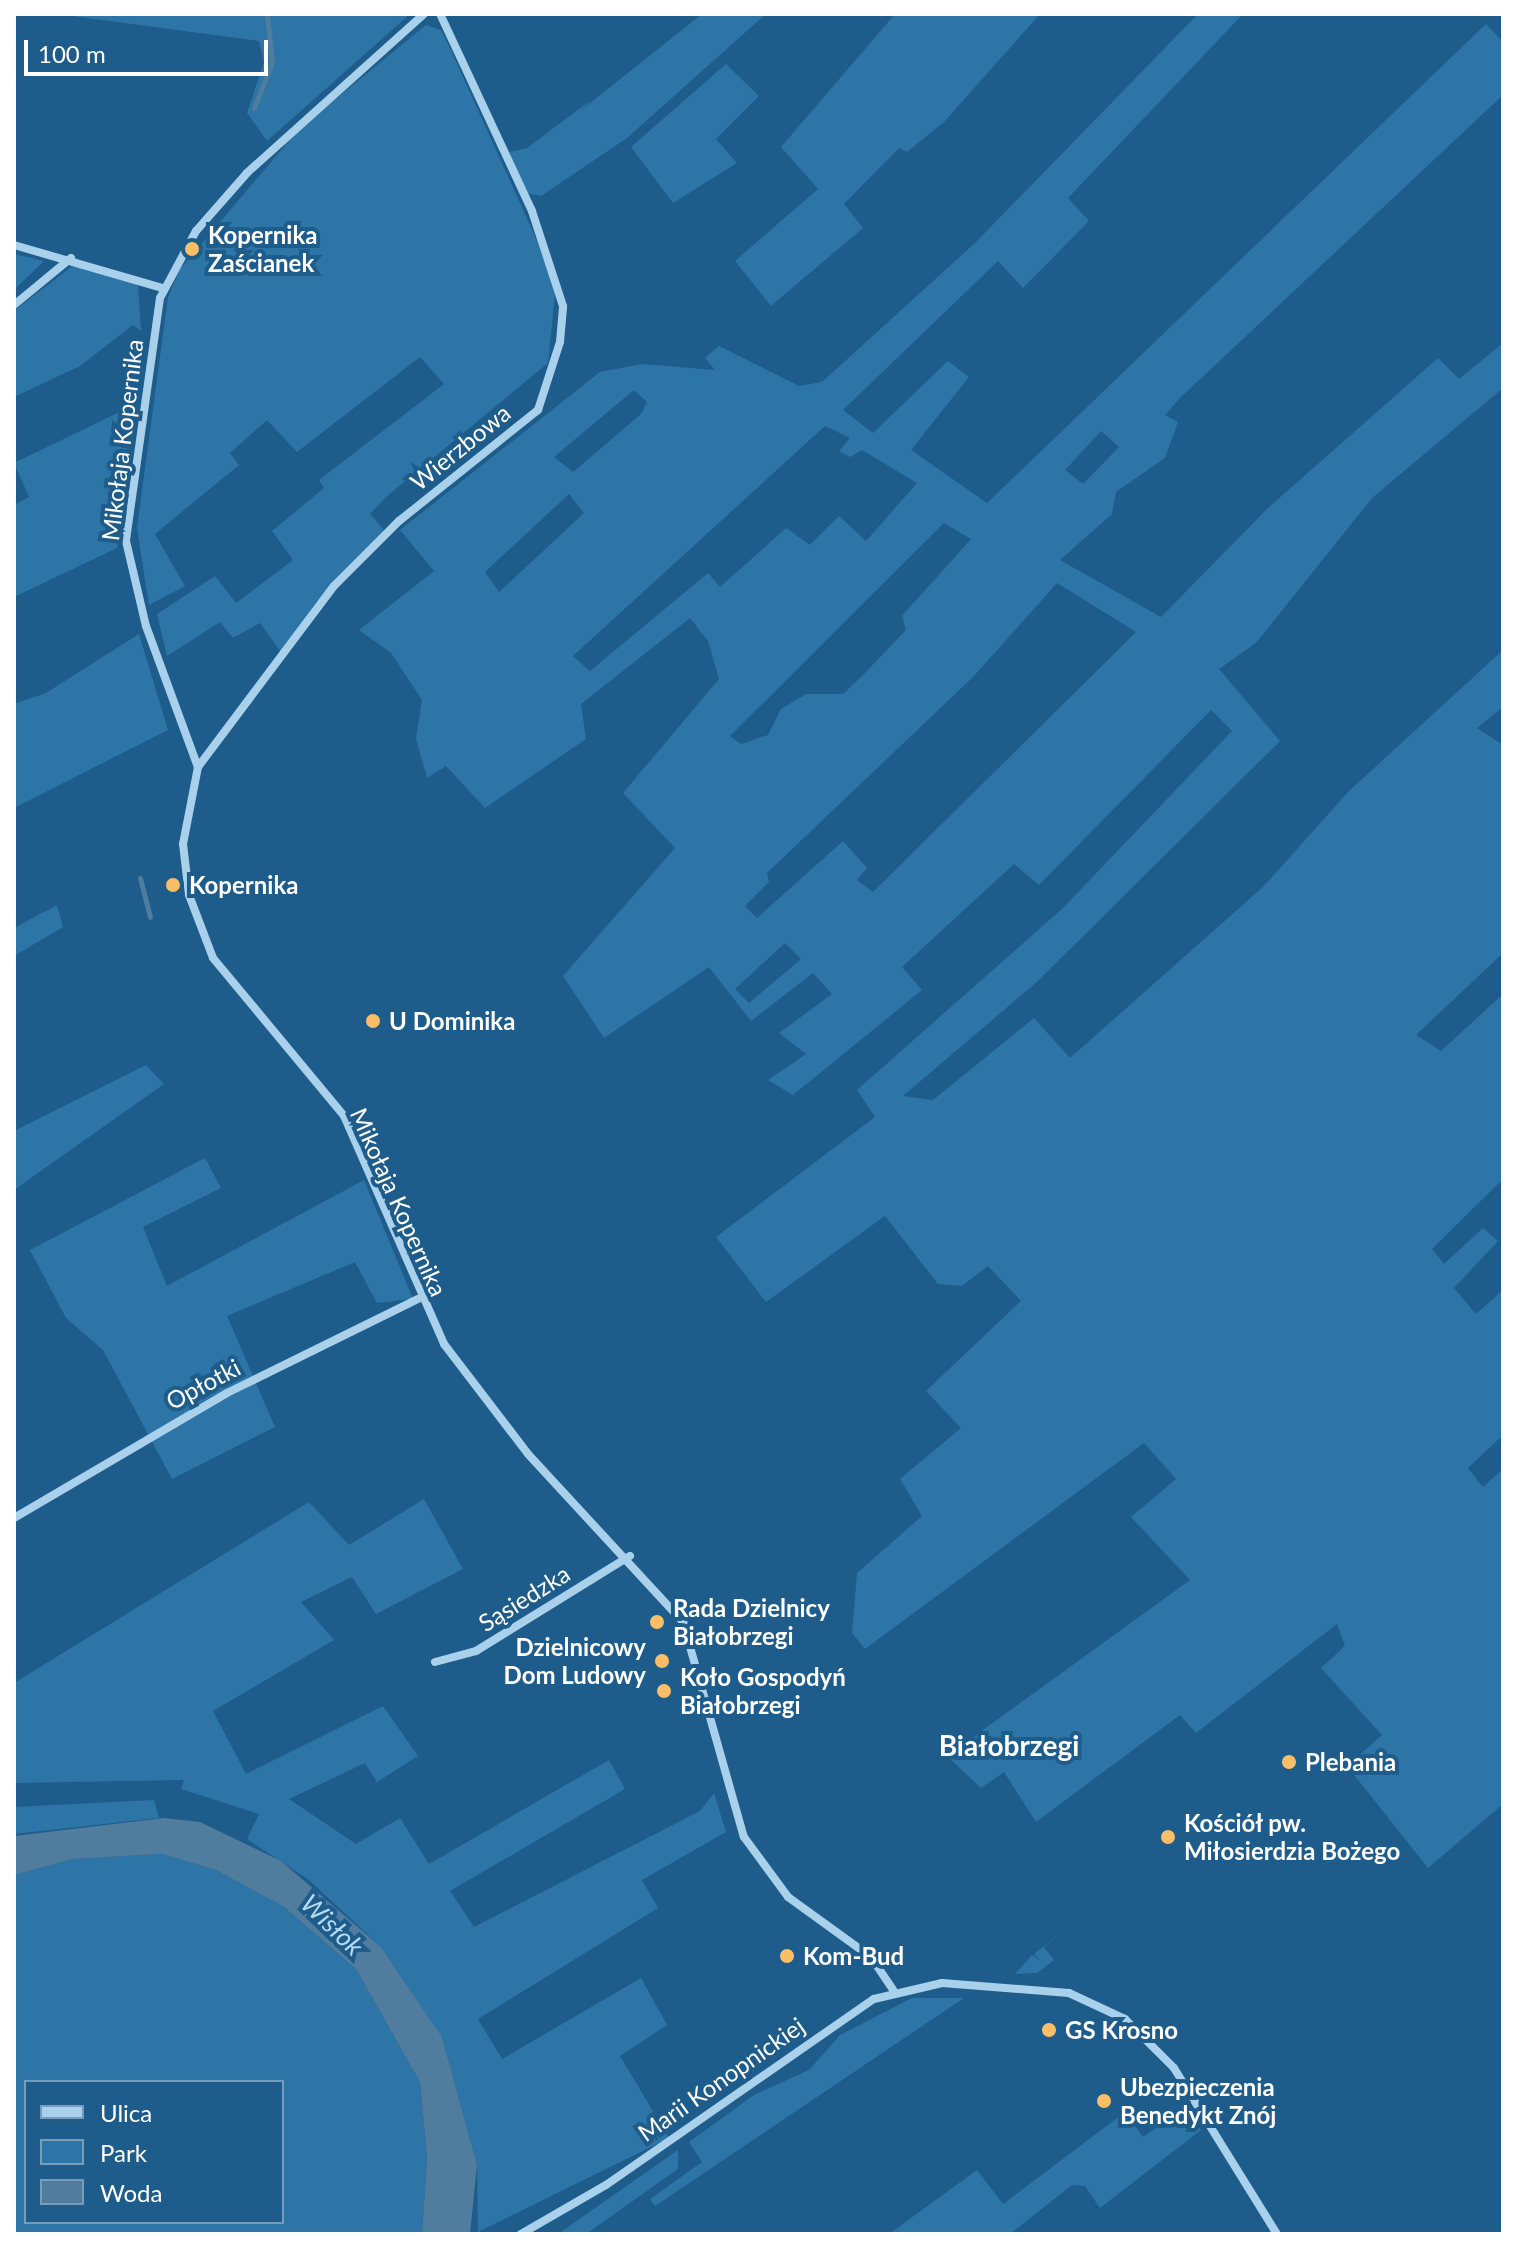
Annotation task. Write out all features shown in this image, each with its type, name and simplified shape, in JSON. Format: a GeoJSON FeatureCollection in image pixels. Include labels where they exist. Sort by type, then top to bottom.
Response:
{"type":"FeatureCollection","features":[{"type":"Feature","properties":{"kind":"street","name":"Mikołaja Kopernika"},"geometry":{"type":"LineString","coordinates":[[424,14],[247,173],[196,231],[162,288],[126,541],[146,626],[198,767],[183,844],[189,895],[213,958],[344,1116],[418,1299],[501,1421],[630,1556],[683,1622],[697,1652],[725,1785],[744,1837],[788,1897],[855,1945],[893,1990]]}},
{"type":"Feature","properties":{"kind":"street","name":"Wierzbowa"},"geometry":{"type":"LineString","coordinates":[[198,767],[334,586],[399,521],[538,410],[560,342],[563,306],[532,211],[440,14]]}},
{"type":"Feature","properties":{"kind":"street"},"geometry":{"type":"LineString","coordinates":[[14,245],[71,258],[162,288]]}},
{"type":"Feature","properties":{"kind":"street"},"geometry":{"type":"LineString","coordinates":[[14,305],[71,258]]}},
{"type":"Feature","properties":{"kind":"street","name":"Opłotki"},"geometry":{"type":"LineString","coordinates":[[14,1518],[227,1393],[418,1299]]}},
{"type":"Feature","properties":{"kind":"street","name":"Sąsiedzka"},"geometry":{"type":"LineString","coordinates":[[435,1662],[476,1651],[630,1556]]}},
{"type":"Feature","properties":{"kind":"street"},"geometry":{"type":"LineString","coordinates":[[893,1990],[942,1983],[1044,1988],[1116,2013],[1174,2068],[1277,2234]]}},
{"type":"Feature","properties":{"kind":"street","name":"Marii Konopnickiej"},"geometry":{"type":"LineString","coordinates":[[521,2234],[893,1990]]}},
{"type":"Feature","properties":{"kind":"green space"},"geometry":{"type":"Polygon","coordinates":[[[57,14],[410,14],[267,141],[247,113],[264,62],[259,41],[57,14]]]}},
{"type":"Feature","properties":{"kind":"green space"},"geometry":{"type":"Polygon","coordinates":[[[702,14],[766,14],[627,138],[541,196],[526,193],[506,153],[527,148],[591,100],[580,111],[702,14]]]}},
{"type":"Feature","properties":{"kind":"green space"},"geometry":{"type":"Polygon","coordinates":[[[895,14],[1040,14],[944,122],[907,152],[899,148],[844,204],[863,228],[771,306],[735,261],[818,189],[781,147],[895,14]]]}},
{"type":"Feature","properties":{"kind":"green space"},"geometry":{"type":"Polygon","coordinates":[[[1198,14],[1243,14],[1068,198],[1089,221],[1023,288],[998,261],[843,410],[873,433],[948,361],[969,377],[911,450],[987,503],[1486,24],[1503,42],[1503,95],[1181,397],[1165,415],[1178,422],[1165,458],[1116,492],[1112,514],[1060,560],[1161,617],[1268,508],[1438,358],[1459,379],[1503,343],[1503,388],[1372,498],[1256,643],[1219,669],[1280,741],[1038,981],[903,1096],[933,1100],[1034,1018],[1070,1058],[1263,887],[1348,792],[1503,650],[1503,707],[1477,728],[1503,745],[1503,953],[1416,1035],[1441,1051],[1503,994],[1503,1179],[1432,1249],[1444,1264],[1483,1228],[1498,1241],[1454,1288],[1476,1314],[1503,1290],[1503,1435],[1468,1468],[1483,1487],[1503,1469],[1503,1804],[1428,1868],[1347,1766],[1382,1735],[1321,1668],[1345,1646],[1337,1624],[1196,1733],[1180,1715],[1036,1822],[1004,1772],[981,1788],[947,1756],[1190,1580],[1131,1517],[1176,1479],[1144,1443],[865,1649],[852,1633],[857,1573],[922,1516],[900,1479],[961,1428],[926,1391],[1021,1301],[988,1266],[962,1286],[938,1284],[885,1216],[766,1302],[716,1237],[875,1117],[857,1090],[1063,908],[1232,731],[1211,710],[1039,885],[1014,864],[902,967],[922,990],[793,1095],[768,1080],[806,1054],[779,1033],[832,994],[813,973],[751,1021],[709,967],[604,1038],[563,976],[675,848],[623,793],[719,679],[708,641],[690,618],[581,704],[586,739],[485,808],[446,766],[427,778],[416,739],[422,700],[391,653],[359,630],[434,571],[400,530],[600,372],[642,364],[715,370],[705,358],[719,346],[799,386],[822,382],[975,243],[1198,14]],[[634,390],[554,457],[573,472],[641,414],[647,402],[634,390]],[[825,426],[573,656],[590,671],[708,573],[720,587],[786,528],[810,545],[839,516],[866,541],[917,483],[862,450],[850,457],[839,451],[850,438],[825,426]],[[1101,431],[1065,470],[1083,484],[1119,447],[1101,431]],[[569,494],[485,572],[499,592],[584,513],[569,494]],[[944,523],[730,736],[741,744],[768,735],[781,709],[806,694],[843,694],[906,630],[902,616],[971,539],[944,523]],[[1057,583],[974,676],[767,873],[769,882],[745,906],[757,918],[843,841],[867,868],[857,880],[873,892],[1136,632],[1057,583]],[[785,943],[735,989],[749,1003],[801,959],[785,943]]]}},
{"type":"Feature","properties":{"kind":"green space"},"geometry":{"type":"Polygon","coordinates":[[[426,25],[441,30],[543,254],[555,295],[548,363],[386,497],[370,514],[384,530],[316,602],[281,652],[260,623],[233,638],[220,622],[167,656],[157,614],[215,576],[236,603],[293,560],[272,531],[324,488],[319,480],[444,384],[420,357],[297,452],[267,420],[230,453],[239,465],[155,534],[185,586],[149,605],[137,528],[168,297],[180,269],[299,129],[426,25]]]}},
{"type":"Feature","properties":{"kind":"green space"},"geometry":{"type":"Polygon","coordinates":[[[726,64],[759,96],[716,139],[737,163],[673,203],[631,147],[726,64]]]}},
{"type":"Feature","properties":{"kind":"green space"},"geometry":{"type":"Polygon","coordinates":[[[14,254],[44,261],[14,290],[14,254]]]}},
{"type":"Feature","properties":{"kind":"green space"},"geometry":{"type":"Polygon","coordinates":[[[74,265],[138,285],[141,331],[133,325],[80,366],[14,397],[14,311],[74,265]]]}},
{"type":"Feature","properties":{"kind":"green space"},"geometry":{"type":"Polygon","coordinates":[[[132,406],[117,548],[14,597],[14,505],[29,497],[14,463],[132,406]]]}},
{"type":"Feature","properties":{"kind":"green space"},"geometry":{"type":"Polygon","coordinates":[[[139,634],[168,730],[14,808],[14,704],[46,693],[139,634]]]}},
{"type":"Feature","properties":{"kind":"green space"},"geometry":{"type":"Polygon","coordinates":[[[57,905],[63,927],[14,956],[14,928],[57,905]]]}},
{"type":"Feature","properties":{"kind":"green space"},"geometry":{"type":"Polygon","coordinates":[[[146,1065],[164,1084],[14,1190],[14,1131],[146,1065]]]}},
{"type":"Feature","properties":{"kind":"green space"},"geometry":{"type":"Polygon","coordinates":[[[205,1158],[221,1188],[143,1227],[167,1286],[364,1180],[413,1299],[377,1303],[355,1262],[227,1316],[275,1427],[172,1479],[103,1350],[66,1318],[30,1250],[205,1158]]]}},
{"type":"Feature","properties":{"kind":"green space"},"geometry":{"type":"Polygon","coordinates":[[[424,1499],[463,1569],[376,1614],[352,1577],[301,1602],[334,1640],[213,1711],[246,1774],[383,1706],[418,1756],[377,1782],[365,1763],[289,1799],[356,1844],[400,1818],[429,1864],[609,1760],[625,1789],[450,1891],[474,1927],[700,1811],[714,1793],[726,1832],[642,1880],[658,1908],[478,2019],[502,2059],[641,1978],[667,2025],[620,2056],[669,2138],[478,2232],[477,2165],[442,2037],[381,1947],[309,1880],[247,1839],[259,1814],[181,1789],[184,1780],[14,1783],[14,1683],[309,1502],[349,1545],[424,1499]]]}},
{"type":"Feature","properties":{"kind":"green space"},"geometry":{"type":"Polygon","coordinates":[[[154,1800],[159,1818],[14,1834],[14,1807],[154,1800]]]}},
{"type":"Feature","properties":{"kind":"green space"},"geometry":{"type":"Polygon","coordinates":[[[162,1854],[216,1870],[284,1907],[356,1969],[420,2082],[427,2158],[422,2234],[14,2234],[14,1875],[73,1859],[162,1854]]]}},
{"type":"Feature","properties":{"kind":"green space"},"geometry":{"type":"Polygon","coordinates":[[[1066,1929],[1044,1947],[1054,1960],[1037,1973],[1015,1974],[1032,1955],[1041,1961],[1034,1954],[1066,1929]]]}},
{"type":"Feature","properties":{"kind":"green space"},"geometry":{"type":"Polygon","coordinates":[[[912,1998],[964,1998],[655,2206],[650,2199],[702,2162],[689,2142],[754,2095],[809,2070],[840,2035],[912,1998]]]}},
{"type":"Feature","properties":{"kind":"green space"},"geometry":{"type":"Polygon","coordinates":[[[1186,2107],[1201,2130],[1100,2208],[1085,2186],[1072,2185],[1010,2234],[889,2234],[977,2170],[1003,2204],[1125,2112],[1143,2137],[1186,2107]]]}},
{"type":"Feature","properties":{"kind":"green space"},"geometry":{"type":"Polygon","coordinates":[[[678,2150],[678,2169],[586,2234],[558,2234],[678,2150]]]}},
{"type":"Feature","properties":{"kind":"water","name":"Wisłok"},"geometry":{"type":"Polygon","coordinates":[[[164,1818],[200,1822],[281,1861],[381,1947],[442,2037],[477,2165],[470,2234],[422,2234],[427,2158],[420,2082],[356,1969],[284,1907],[216,1870],[162,1854],[73,1859],[14,1875],[14,1836],[164,1818]]]}},
{"type":"Feature","properties":{"kind":"waterway"},"geometry":{"type":"LineString","coordinates":[[254,108],[272,62],[267,14]]}},
{"type":"Feature","properties":{"kind":"waterway"},"geometry":{"type":"LineString","coordinates":[[140,878],[150,917]]}},
{"type":"Feature","properties":{"kind":"place","name":"Kopernika Zaścianek"},"geometry":{"type":"Point","coordinates":[192,249]}},
{"type":"Feature","properties":{"kind":"place","name":"Kopernika"},"geometry":{"type":"Point","coordinates":[173,885]}},
{"type":"Feature","properties":{"kind":"place","name":"U Dominika"},"geometry":{"type":"Point","coordinates":[373,1021]}},
{"type":"Feature","properties":{"kind":"place","name":"Rada Dzielnicy Białobrzegi"},"geometry":{"type":"Point","coordinates":[657,1622]}},
{"type":"Feature","properties":{"kind":"place","name":"Dzielnicowy Dom Ludowy"},"geometry":{"type":"Point","coordinates":[662,1661]}},
{"type":"Feature","properties":{"kind":"place","name":"Koło Gospodyń Białobrzegi"},"geometry":{"type":"Point","coordinates":[664,1691]}},
{"type":"Feature","properties":{"kind":"place","name":"Plebania"},"geometry":{"type":"Point","coordinates":[1289,1762]}},
{"type":"Feature","properties":{"kind":"place","name":"Kościół pw. Miłosierdzia Bożego"},"geometry":{"type":"Point","coordinates":[1168,1837]}},
{"type":"Feature","properties":{"kind":"place","name":"Kom-Bud"},"geometry":{"type":"Point","coordinates":[787,1956]}},
{"type":"Feature","properties":{"kind":"place","name":"GS Krosno"},"geometry":{"type":"Point","coordinates":[1049,2030]}},
{"type":"Feature","properties":{"kind":"place","name":"Ubezpieczenia Benedykt Znój"},"geometry":{"type":"Point","coordinates":[1104,2101]}},
{"type":"Feature","properties":{"kind":"district","name":"Białobrzegi"},"geometry":{"type":"Point","coordinates":[1009,1745]}}]}
